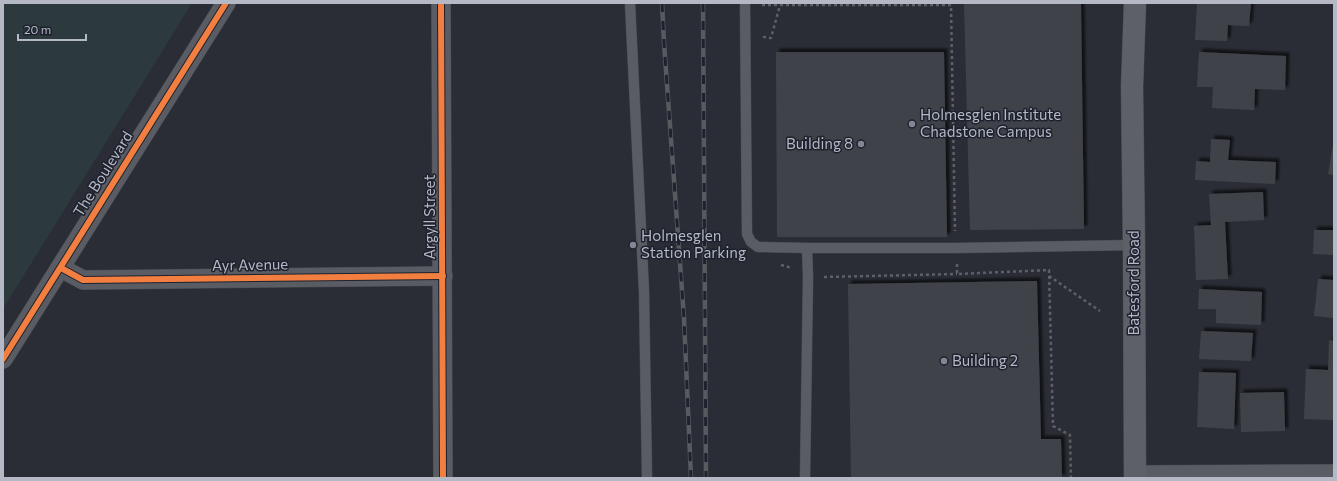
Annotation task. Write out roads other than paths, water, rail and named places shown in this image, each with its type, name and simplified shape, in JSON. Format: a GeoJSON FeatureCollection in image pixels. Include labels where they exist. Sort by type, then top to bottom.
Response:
{"type":"FeatureCollection","features":[{"type":"Feature","properties":{"kind":"main road","name":"Batesford Road"},"geometry":{"type":"LineString","coordinates":[[1120,3],[1132,87]]}},
{"type":"Feature","properties":{"kind":"main road","name":"Batesford Road"},"geometry":{"type":"LineString","coordinates":[[1134,476],[1132,87],[1135,3]]}},
{"type":"Feature","properties":{"kind":"street","name":"The Boulevard"},"geometry":{"type":"LineString","coordinates":[[3,359],[226,3]]}},
{"type":"Feature","properties":{"kind":"street","name":"Argyll Street"},"geometry":{"type":"LineString","coordinates":[[441,3],[444,276],[443,478]]}},
{"type":"Feature","properties":{"kind":"street","name":"Ayr Avenue"},"geometry":{"type":"LineString","coordinates":[[60,268],[83,280],[444,276]]}},
{"type":"Feature","properties":{"kind":"street"},"geometry":{"type":"LineString","coordinates":[[1134,476],[1334,474]]}},
{"type":"Feature","properties":{"kind":"lane"},"geometry":{"type":"LineString","coordinates":[[630,3],[644,291],[647,478]]}},
{"type":"Feature","properties":{"kind":"lane"},"geometry":{"type":"LineString","coordinates":[[745,3],[747,234],[751,242],[758,247],[956,248],[1134,245]]}},
{"type":"Feature","properties":{"kind":"lane"},"geometry":{"type":"LineString","coordinates":[[805,478],[808,277],[807,248]]}},
{"type":"Feature","properties":{"kind":"railway"},"geometry":{"type":"LineString","coordinates":[[662,3],[684,318],[691,478]]}},
{"type":"Feature","properties":{"kind":"railway"},"geometry":{"type":"LineString","coordinates":[[703,3],[706,478]]}},
{"type":"Feature","properties":{"kind":"place","name":"Holmesglen Institute Chadstone Campus"},"geometry":{"type":"Point","coordinates":[912,124]}},
{"type":"Feature","properties":{"kind":"place","name":"Building 8"},"geometry":{"type":"Point","coordinates":[861,144]}},
{"type":"Feature","properties":{"kind":"place","name":"Holmesglen Station Parking"},"geometry":{"type":"Point","coordinates":[633,245]}},
{"type":"Feature","properties":{"kind":"place","name":"Building 2"},"geometry":{"type":"Point","coordinates":[944,361]}}]}
